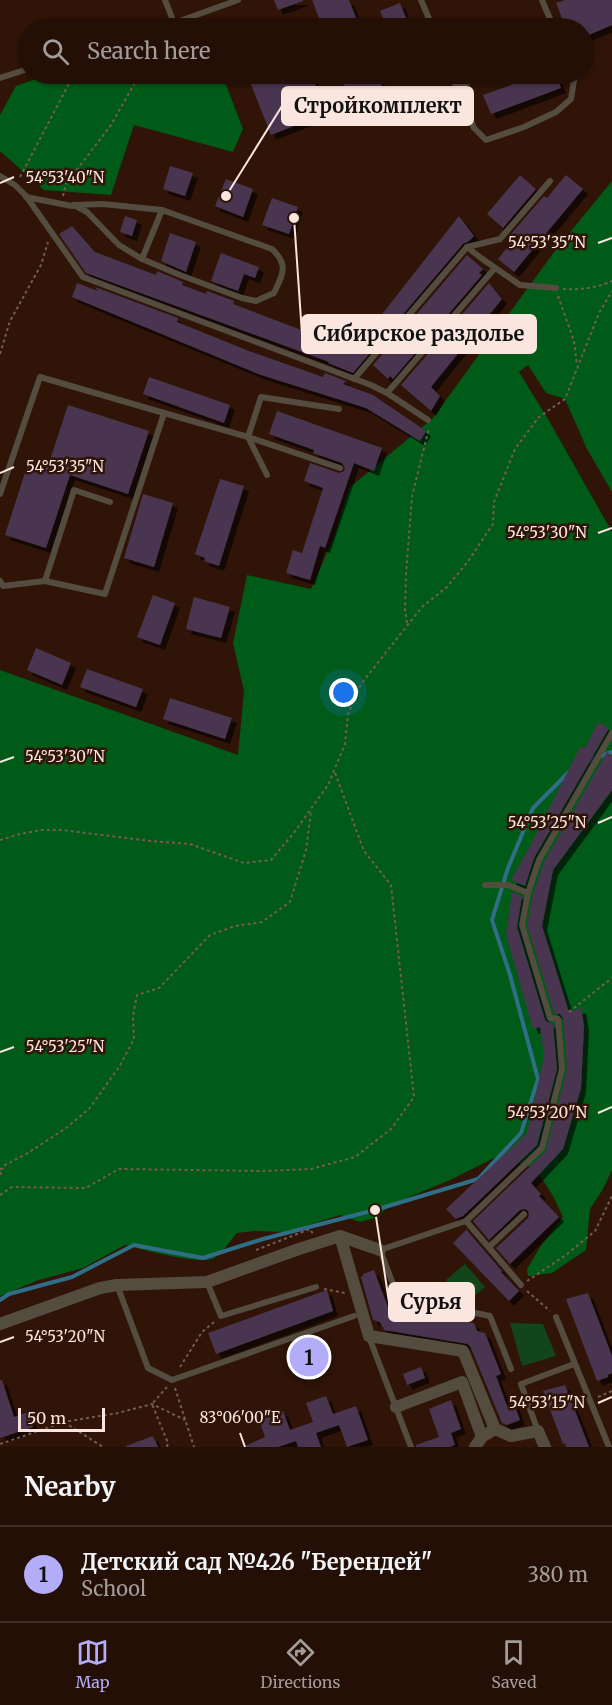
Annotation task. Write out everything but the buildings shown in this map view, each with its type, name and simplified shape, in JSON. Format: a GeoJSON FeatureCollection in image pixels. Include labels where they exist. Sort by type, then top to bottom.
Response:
{"type":"FeatureCollection","features":[{"type":"Feature","properties":{"kind":"street"},"geometry":{"type":"LineString","coordinates":[[340,1236],[369,1336],[463,1351],[495,1429],[511,1436],[538,1431],[545,1447]]}},
{"type":"Feature","properties":{"kind":"street"},"geometry":{"type":"LineString","coordinates":[[0,1324],[100,1288],[207,1282],[340,1236],[380,1250]]}},
{"type":"Feature","properties":{"kind":"street"},"geometry":{"type":"LineString","coordinates":[[396,1407],[462,1382],[479,1442],[495,1429]]}},
{"type":"Feature","properties":{"kind":"lane"},"geometry":{"type":"LineString","coordinates":[[165,0],[172,18]]}},
{"type":"Feature","properties":{"kind":"lane"},"geometry":{"type":"LineString","coordinates":[[187,18],[238,0]]}},
{"type":"Feature","properties":{"kind":"lane"},"geometry":{"type":"LineString","coordinates":[[421,0],[429,18]]}},
{"type":"Feature","properties":{"kind":"lane"},"geometry":{"type":"LineString","coordinates":[[542,0],[550,18]]}},
{"type":"Feature","properties":{"kind":"lane"},"geometry":{"type":"LineString","coordinates":[[0,78],[18,72]]}},
{"type":"Feature","properties":{"kind":"lane"},"geometry":{"type":"LineString","coordinates":[[455,84],[474,128],[486,140],[524,127],[556,112],[571,99],[573,84]]}},
{"type":"Feature","properties":{"kind":"lane"},"geometry":{"type":"LineString","coordinates":[[456,87],[463,84]]}},
{"type":"Feature","properties":{"kind":"lane"},"geometry":{"type":"LineString","coordinates":[[0,176],[15,185],[26,196],[84,277],[354,379],[387,393],[428,420]]}},
{"type":"Feature","properties":{"kind":"lane"},"geometry":{"type":"LineString","coordinates":[[354,379],[467,247],[500,239],[550,181]]}},
{"type":"Feature","properties":{"kind":"lane"},"geometry":{"type":"LineString","coordinates":[[26,196],[74,205],[103,204],[162,210],[272,249],[282,258],[284,273],[274,293],[256,301],[242,298],[142,259],[119,244],[87,212],[74,205]]}},
{"type":"Feature","properties":{"kind":"lane"},"geometry":{"type":"LineString","coordinates":[[142,259],[162,210]]}},
{"type":"Feature","properties":{"kind":"lane"},"geometry":{"type":"LineString","coordinates":[[467,247],[520,285],[556,288]]}},
{"type":"Feature","properties":{"kind":"lane"},"geometry":{"type":"LineString","coordinates":[[387,393],[495,268]]}},
{"type":"Feature","properties":{"kind":"lane"},"geometry":{"type":"LineString","coordinates":[[0,494],[40,378],[248,437],[340,468]]}},
{"type":"Feature","properties":{"kind":"lane"},"geometry":{"type":"LineString","coordinates":[[267,475],[248,437],[261,397],[339,410]]}},
{"type":"Feature","properties":{"kind":"lane"},"geometry":{"type":"LineString","coordinates":[[0,581],[3,586],[45,581],[105,594],[164,413]]}},
{"type":"Feature","properties":{"kind":"lane"},"geometry":{"type":"LineString","coordinates":[[45,581],[75,490],[110,502]]}},
{"type":"Feature","properties":{"kind":"lane"},"geometry":{"type":"LineString","coordinates":[[512,1369],[490,1316],[398,1297],[380,1250],[465,1221],[542,1148],[562,1069],[558,1019],[550,1018],[522,925],[528,893],[539,860],[612,733]]}},
{"type":"Feature","properties":{"kind":"lane"},"geometry":{"type":"LineString","coordinates":[[485,885],[508,885],[528,893]]}},
{"type":"Feature","properties":{"kind":"lane"},"geometry":{"type":"LineString","coordinates":[[489,1247],[524,1214]]}},
{"type":"Feature","properties":{"kind":"lane"},"geometry":{"type":"LineString","coordinates":[[465,1221],[521,1285]]}},
{"type":"Feature","properties":{"kind":"lane"},"geometry":{"type":"LineString","coordinates":[[207,1282],[221,1316],[316,1287]]}},
{"type":"Feature","properties":{"kind":"lane"},"geometry":{"type":"LineString","coordinates":[[117,1286],[148,1368],[172,1380],[354,1316]]}},
{"type":"Feature","properties":{"kind":"lane"},"geometry":{"type":"LineString","coordinates":[[556,1317],[609,1447]]}},
{"type":"Feature","properties":{"kind":"lane"},"geometry":{"type":"LineString","coordinates":[[369,1336],[411,1447]]}},
{"type":"Feature","properties":{"kind":"lane"},"geometry":{"type":"LineString","coordinates":[[538,1431],[521,1384],[574,1364]]}},
{"type":"Feature","properties":{"kind":"path"},"geometry":{"type":"LineString","coordinates":[[15,185],[69,84]]}},
{"type":"Feature","properties":{"kind":"path"},"geometry":{"type":"LineString","coordinates":[[577,368],[574,340],[556,288],[581,289],[604,285],[612,281]]}},
{"type":"Feature","properties":{"kind":"path"},"geometry":{"type":"LineString","coordinates":[[0,840],[41,830],[62,830],[189,844],[244,863],[271,860],[293,834],[328,784],[345,744],[348,714],[361,684],[407,623],[422,607],[447,587],[493,525],[494,502],[515,449],[539,417],[565,399],[599,313],[612,291]]}},
{"type":"Feature","properties":{"kind":"path"},"geometry":{"type":"LineString","coordinates":[[407,623],[406,574],[412,496],[429,428],[428,420]]}},
{"type":"Feature","properties":{"kind":"path"},"geometry":{"type":"LineString","coordinates":[[0,1195],[12,1187],[86,1188],[119,1169],[264,1171],[311,1169],[355,1157],[391,1130],[414,1096],[391,885],[364,851],[334,770]]}},
{"type":"Feature","properties":{"kind":"path"},"geometry":{"type":"LineString","coordinates":[[0,1170],[66,1128],[89,1109],[119,1067],[134,1040],[133,1016],[136,995],[159,988],[210,934],[234,926],[262,922],[290,902],[306,850],[311,809]]}},
{"type":"Feature","properties":{"kind":"path"},"geometry":{"type":"LineString","coordinates":[[568,1011],[612,978]]}},
{"type":"Feature","properties":{"kind":"path"},"geometry":{"type":"LineString","coordinates":[[0,1175],[5,1165]]}},
{"type":"Feature","properties":{"kind":"path"},"geometry":{"type":"LineString","coordinates":[[556,1317],[521,1285],[566,1255],[595,1230],[612,1196]]}},
{"type":"Feature","properties":{"kind":"path"},"geometry":{"type":"LineString","coordinates":[[316,1287],[357,1295]]}},
{"type":"Feature","properties":{"kind":"path"},"geometry":{"type":"LineString","coordinates":[[0,1444],[64,1422],[118,1413],[152,1404],[172,1380],[202,1332],[221,1316]]}},
{"type":"Feature","properties":{"kind":"path"},"geometry":{"type":"LineString","coordinates":[[172,1380],[194,1447]]}},
{"type":"Feature","properties":{"kind":"path"},"geometry":{"type":"LineString","coordinates":[[590,1400],[612,1391]]}},
{"type":"Feature","properties":{"kind":"path"},"geometry":{"type":"LineString","coordinates":[[152,1404],[185,1420]]}},
{"type":"Feature","properties":{"kind":"path"},"geometry":{"type":"LineString","coordinates":[[152,1404],[168,1443],[167,1447]]}},
{"type":"Feature","properties":{"kind":"path"},"geometry":{"type":"LineString","coordinates":[[64,1422],[103,1447]]}},
{"type":"Feature","properties":{"kind":"green space"},"geometry":{"type":"Polygon","coordinates":[[[22,84],[226,84],[243,129],[233,152],[134,125],[111,195],[44,190],[0,151],[0,115],[16,86],[22,84]]]}},
{"type":"Feature","properties":{"kind":"green space"},"geometry":{"type":"Polygon","coordinates":[[[612,181],[612,492],[587,449],[565,399],[546,393],[528,365],[519,372],[612,532],[612,1170],[590,1209],[586,1250],[552,1273],[528,1276],[527,1269],[540,1247],[563,1217],[535,1168],[496,1157],[450,1180],[388,1206],[378,1217],[360,1222],[340,1215],[287,1232],[237,1233],[220,1253],[207,1260],[171,1256],[125,1245],[83,1268],[39,1280],[0,1296],[0,670],[238,755],[244,691],[233,643],[247,575],[311,589],[334,537],[349,488],[432,419],[557,248],[612,181]]]}},
{"type":"Feature","properties":{"kind":"green space"},"geometry":{"type":"Polygon","coordinates":[[[465,1264],[485,1287],[466,1303],[446,1280],[465,1264]]]}},
{"type":"Feature","properties":{"kind":"green space"},"geometry":{"type":"Polygon","coordinates":[[[510,1323],[543,1324],[556,1356],[522,1366],[510,1323]]]}},
{"type":"Feature","properties":{"kind":"waterway"},"geometry":{"type":"LineString","coordinates":[[587,761],[612,752]]}},
{"type":"Feature","properties":{"kind":"waterway"},"geometry":{"type":"LineString","coordinates":[[0,1300],[9,1294],[72,1277],[134,1245],[203,1258],[478,1179],[521,1133],[538,1079],[510,975],[492,920],[508,868],[533,808],[569,772]]}},
{"type":"Feature","properties":{"kind":"place","name":"Стройкомплект"},"geometry":{"type":"Point","coordinates":[226,196]}},
{"type":"Feature","properties":{"kind":"place","name":"Сибирское раздолье"},"geometry":{"type":"Point","coordinates":[294,218]}},
{"type":"Feature","properties":{"kind":"place","name":"Сурья"},"geometry":{"type":"Point","coordinates":[375,1210]}},
{"type":"Feature","properties":{"kind":"place","name":"Детский сад №426 \"Берендей\""},"geometry":{"type":"Point","coordinates":[309,1357]}}]}
